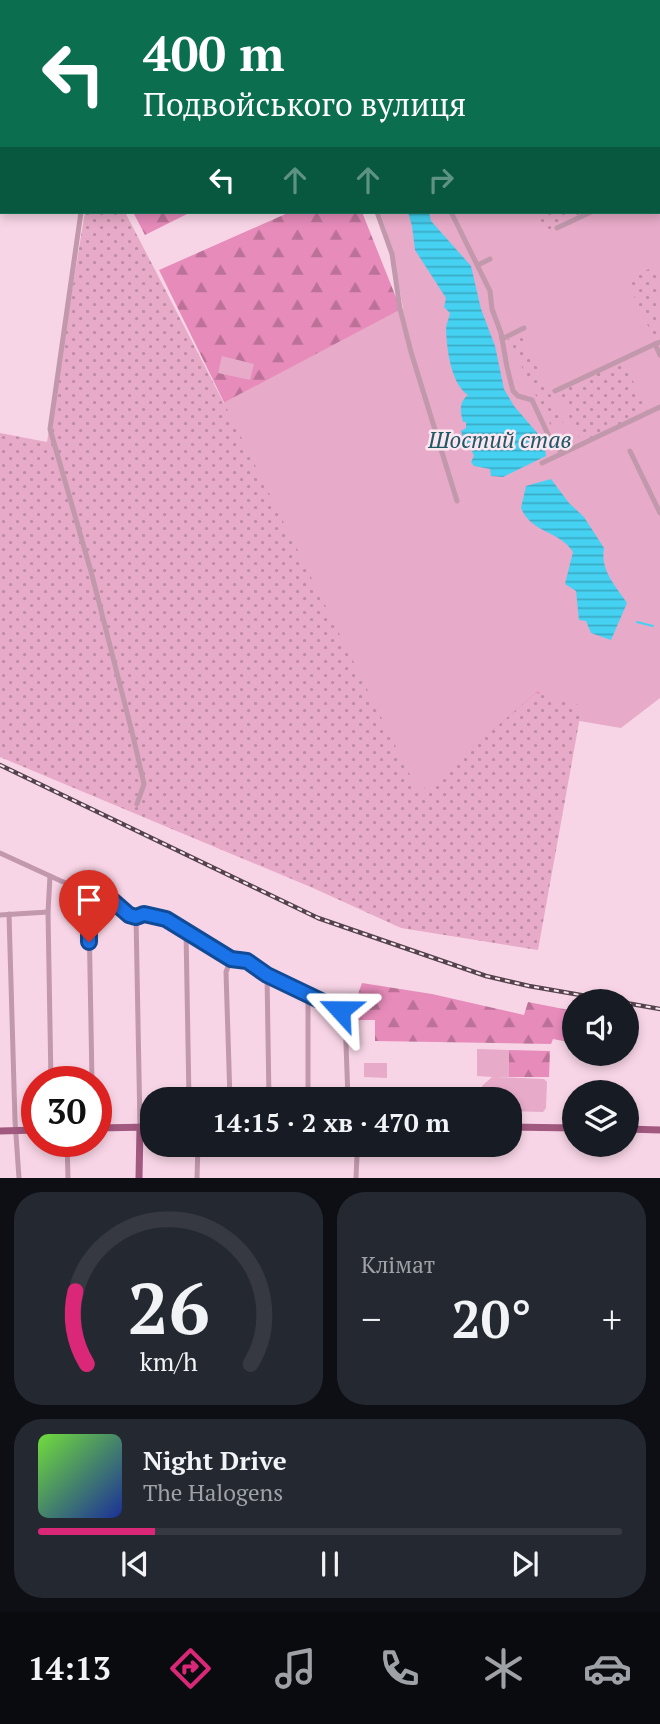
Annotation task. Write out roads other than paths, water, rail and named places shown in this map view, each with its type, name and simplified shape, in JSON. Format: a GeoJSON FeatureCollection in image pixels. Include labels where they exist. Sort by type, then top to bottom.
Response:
{"type":"FeatureCollection","features":[{"type":"Feature","properties":{"kind":"main road"},"geometry":{"type":"LineString","coordinates":[[112,1128],[140,1127],[139,1178]]}},
{"type":"Feature","properties":{"kind":"main road"},"geometry":{"type":"LineString","coordinates":[[522,1127],[562,1128]]}},
{"type":"Feature","properties":{"kind":"main road"},"geometry":{"type":"LineString","coordinates":[[639,1129],[660,1130]]}},
{"type":"Feature","properties":{"kind":"main road"},"geometry":{"type":"LineString","coordinates":[[0,1130],[21,1130]]}},
{"type":"Feature","properties":{"kind":"street"},"geometry":{"type":"LineString","coordinates":[[81,214],[50,429],[92,575],[133,736],[144,784],[137,804]]}},
{"type":"Feature","properties":{"kind":"street"},"geometry":{"type":"LineString","coordinates":[[378,214],[392,254],[400,309],[411,352],[457,501]]}},
{"type":"Feature","properties":{"kind":"street"},"geometry":{"type":"LineString","coordinates":[[452,214],[490,290],[492,309],[502,339],[513,391],[518,396],[531,400],[553,445],[563,453]]}},
{"type":"Feature","properties":{"kind":"street"},"geometry":{"type":"LineString","coordinates":[[557,228],[587,214]]}},
{"type":"Feature","properties":{"kind":"street"},"geometry":{"type":"LineString","coordinates":[[478,265],[490,259]]}},
{"type":"Feature","properties":{"kind":"street"},"geometry":{"type":"LineString","coordinates":[[502,339],[524,328]]}},
{"type":"Feature","properties":{"kind":"street"},"geometry":{"type":"LineString","coordinates":[[657,343],[655,344],[660,355]]}},
{"type":"Feature","properties":{"kind":"street"},"geometry":{"type":"LineString","coordinates":[[555,391],[657,343]]}},
{"type":"Feature","properties":{"kind":"street"},"geometry":{"type":"LineString","coordinates":[[553,445],[545,462],[660,407]]}},
{"type":"Feature","properties":{"kind":"street"},"geometry":{"type":"LineString","coordinates":[[630,451],[660,513]]}},
{"type":"Feature","properties":{"kind":"street"},"geometry":{"type":"LineString","coordinates":[[0,853],[113,901],[129,915],[153,915],[186,930],[231,959],[247,961],[267,975],[340,1010],[345,1017],[348,1087]]}},
{"type":"Feature","properties":{"kind":"street"},"geometry":{"type":"LineString","coordinates":[[50,876],[48,912],[51,1066]]}},
{"type":"Feature","properties":{"kind":"street"},"geometry":{"type":"LineString","coordinates":[[92,1066],[89,914],[92,902],[99,897]]}},
{"type":"Feature","properties":{"kind":"street"},"geometry":{"type":"LineString","coordinates":[[0,915],[48,912]]}},
{"type":"Feature","properties":{"kind":"street"},"geometry":{"type":"LineString","coordinates":[[9,914],[19,1178]]}},
{"type":"Feature","properties":{"kind":"street"},"geometry":{"type":"LineString","coordinates":[[136,917],[140,1127]]}},
{"type":"Feature","properties":{"kind":"street"},"geometry":{"type":"LineString","coordinates":[[186,930],[189,1087]]}},
{"type":"Feature","properties":{"kind":"street"},"geometry":{"type":"LineString","coordinates":[[230,1087],[226,972],[231,959]]}},
{"type":"Feature","properties":{"kind":"street"},"geometry":{"type":"LineString","coordinates":[[267,975],[270,1087]]}},
{"type":"Feature","properties":{"kind":"street"},"geometry":{"type":"LineString","coordinates":[[308,996],[308,1087]]}},
{"type":"Feature","properties":{"kind":"street"},"geometry":{"type":"LineString","coordinates":[[67,1157],[68,1178]]}},
{"type":"Feature","properties":{"kind":"street"},"geometry":{"type":"LineString","coordinates":[[197,1178],[198,1157]]}},
{"type":"Feature","properties":{"kind":"street"},"geometry":{"type":"LineString","coordinates":[[356,1178],[357,1157]]}},
{"type":"Feature","properties":{"kind":"water","name":"Шостий став"},"geometry":{"type":"Polygon","coordinates":[[[409,214],[429,214],[431,221],[471,266],[481,309],[495,346],[504,389],[514,406],[538,434],[545,448],[546,456],[503,477],[491,476],[490,469],[474,466],[471,462],[474,456],[470,447],[465,444],[461,431],[466,428],[466,422],[463,422],[461,407],[468,395],[454,375],[447,347],[446,328],[450,313],[444,307],[446,298],[415,250],[409,214]]]}},
{"type":"Feature","properties":{"kind":"water"},"geometry":{"type":"Polygon","coordinates":[[[551,479],[569,503],[584,517],[604,548],[606,570],[627,603],[611,640],[591,633],[586,621],[579,620],[576,591],[565,584],[573,552],[561,540],[532,523],[521,508],[526,486],[551,479]]]}},
{"type":"Feature","properties":{"kind":"waterway"},"geometry":{"type":"LineString","coordinates":[[637,622],[653,626]]}},
{"type":"Feature","properties":{"kind":"railway"},"geometry":{"type":"LineString","coordinates":[[0,765],[318,918],[486,976],[562,992]]}},
{"type":"Feature","properties":{"kind":"railway"},"geometry":{"type":"LineString","coordinates":[[639,1005],[660,1009]]}}]}
